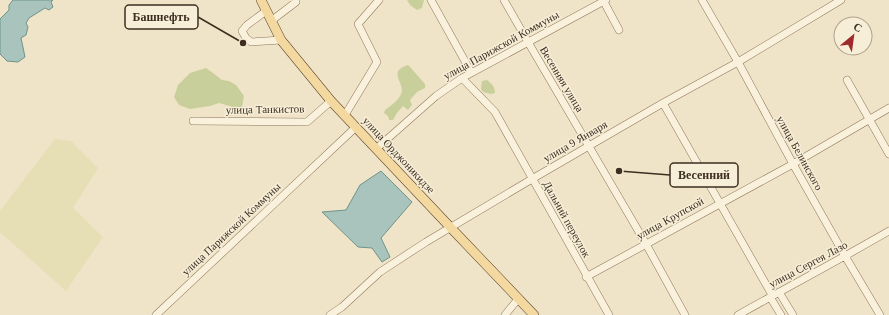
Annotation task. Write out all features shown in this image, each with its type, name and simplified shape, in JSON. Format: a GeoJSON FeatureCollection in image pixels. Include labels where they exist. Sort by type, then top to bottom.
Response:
{"type":"FeatureCollection","features":[{"type":"Feature","properties":{"kind":"main road","name":"улица Орджоникидзе"},"geometry":{"type":"LineString","coordinates":[[261,0],[281,40],[331,101],[534,315]]}},
{"type":"Feature","properties":{"kind":"street"},"geometry":{"type":"LineString","coordinates":[[271,21],[296,2],[296,0]]}},
{"type":"Feature","properties":{"kind":"street"},"geometry":{"type":"LineString","coordinates":[[345,115],[377,62],[358,24],[379,0]]}},
{"type":"Feature","properties":{"kind":"street"},"geometry":{"type":"LineString","coordinates":[[431,0],[471,72]]}},
{"type":"Feature","properties":{"kind":"street","name":"Весенняя улица"},"geometry":{"type":"LineString","coordinates":[[504,0],[646,244],[685,315]]}},
{"type":"Feature","properties":{"kind":"street"},"geometry":{"type":"LineString","coordinates":[[604,0],[619,30]]}},
{"type":"Feature","properties":{"kind":"street","name":"улица Парижской Коммуны"},"geometry":{"type":"LineString","coordinates":[[376,149],[436,96],[471,72],[604,0]]}},
{"type":"Feature","properties":{"kind":"street","name":"улица Белинского"},"geometry":{"type":"LineString","coordinates":[[702,0],[738,62],[793,164],[880,315]]}},
{"type":"Feature","properties":{"kind":"street","name":"улица 9 Января"},"geometry":{"type":"LineString","coordinates":[[330,315],[380,272],[426,242],[663,103],[738,62],[841,0]]}},
{"type":"Feature","properties":{"kind":"street"},"geometry":{"type":"LineString","coordinates":[[266,11],[247,24],[242,31],[246,38],[251,42],[281,40]]}},
{"type":"Feature","properties":{"kind":"street","name":"Дальний переулок"},"geometry":{"type":"LineString","coordinates":[[462,78],[495,112],[609,315]]}},
{"type":"Feature","properties":{"kind":"street"},"geometry":{"type":"LineString","coordinates":[[847,80],[889,154]]}},
{"type":"Feature","properties":{"kind":"street","name":"улица Танкистов"},"geometry":{"type":"LineString","coordinates":[[193,121],[307,122],[331,101]]}},
{"type":"Feature","properties":{"kind":"street"},"geometry":{"type":"LineString","coordinates":[[663,103],[774,295],[781,315]]}},
{"type":"Feature","properties":{"kind":"street","name":"улица Крупской"},"geometry":{"type":"LineString","coordinates":[[586,276],[793,164],[889,108]]}},
{"type":"Feature","properties":{"kind":"street","name":"улица Парижской Коммуны"},"geometry":{"type":"LineString","coordinates":[[156,315],[356,127]]}},
{"type":"Feature","properties":{"kind":"street","name":"улица Сергея Лазо"},"geometry":{"type":"LineString","coordinates":[[738,315],[889,231]]}},
{"type":"Feature","properties":{"kind":"street"},"geometry":{"type":"LineString","coordinates":[[774,295],[793,315]]}},
{"type":"Feature","properties":{"kind":"street"},"geometry":{"type":"LineString","coordinates":[[505,315],[518,299]]}},
{"type":"Feature","properties":{"kind":"shaded area"},"geometry":{"type":"Polygon","coordinates":[[[55,139],[71,141],[98,168],[73,208],[103,237],[66,291],[0,232],[0,211],[55,139]]]}},
{"type":"Feature","properties":{"kind":"green space"},"geometry":{"type":"Polygon","coordinates":[[[407,0],[424,0],[422,8],[417,10],[410,5],[407,0]]]}},
{"type":"Feature","properties":{"kind":"green space"},"geometry":{"type":"Polygon","coordinates":[[[408,65],[425,84],[425,88],[417,92],[410,100],[412,105],[408,110],[403,106],[393,120],[389,120],[388,116],[384,113],[385,110],[394,103],[401,94],[402,90],[397,74],[398,71],[408,65]]]}},
{"type":"Feature","properties":{"kind":"green space"},"geometry":{"type":"Polygon","coordinates":[[[206,68],[222,80],[229,81],[236,85],[244,96],[242,107],[233,107],[219,103],[190,109],[179,105],[174,97],[178,85],[190,73],[206,68]]]}},
{"type":"Feature","properties":{"kind":"green space"},"geometry":{"type":"Polygon","coordinates":[[[487,80],[493,86],[495,93],[491,94],[483,92],[481,89],[482,81],[487,80]]]}},
{"type":"Feature","properties":{"kind":"water"},"geometry":{"type":"Polygon","coordinates":[[[13,0],[53,0],[51,2],[53,7],[49,10],[45,8],[29,18],[26,23],[28,27],[26,35],[21,38],[25,57],[18,62],[7,61],[0,54],[0,19],[9,10],[9,5],[13,0]]]}},
{"type":"Feature","properties":{"kind":"water"},"geometry":{"type":"Polygon","coordinates":[[[381,171],[412,202],[381,238],[390,257],[382,262],[372,248],[358,247],[322,212],[346,210],[360,185],[381,171]]]}},
{"type":"Feature","properties":{"kind":"place","name":"Башнефть"},"geometry":{"type":"Point","coordinates":[243,43]}},
{"type":"Feature","properties":{"kind":"place","name":"Весенний"},"geometry":{"type":"Point","coordinates":[619,171]}}]}
